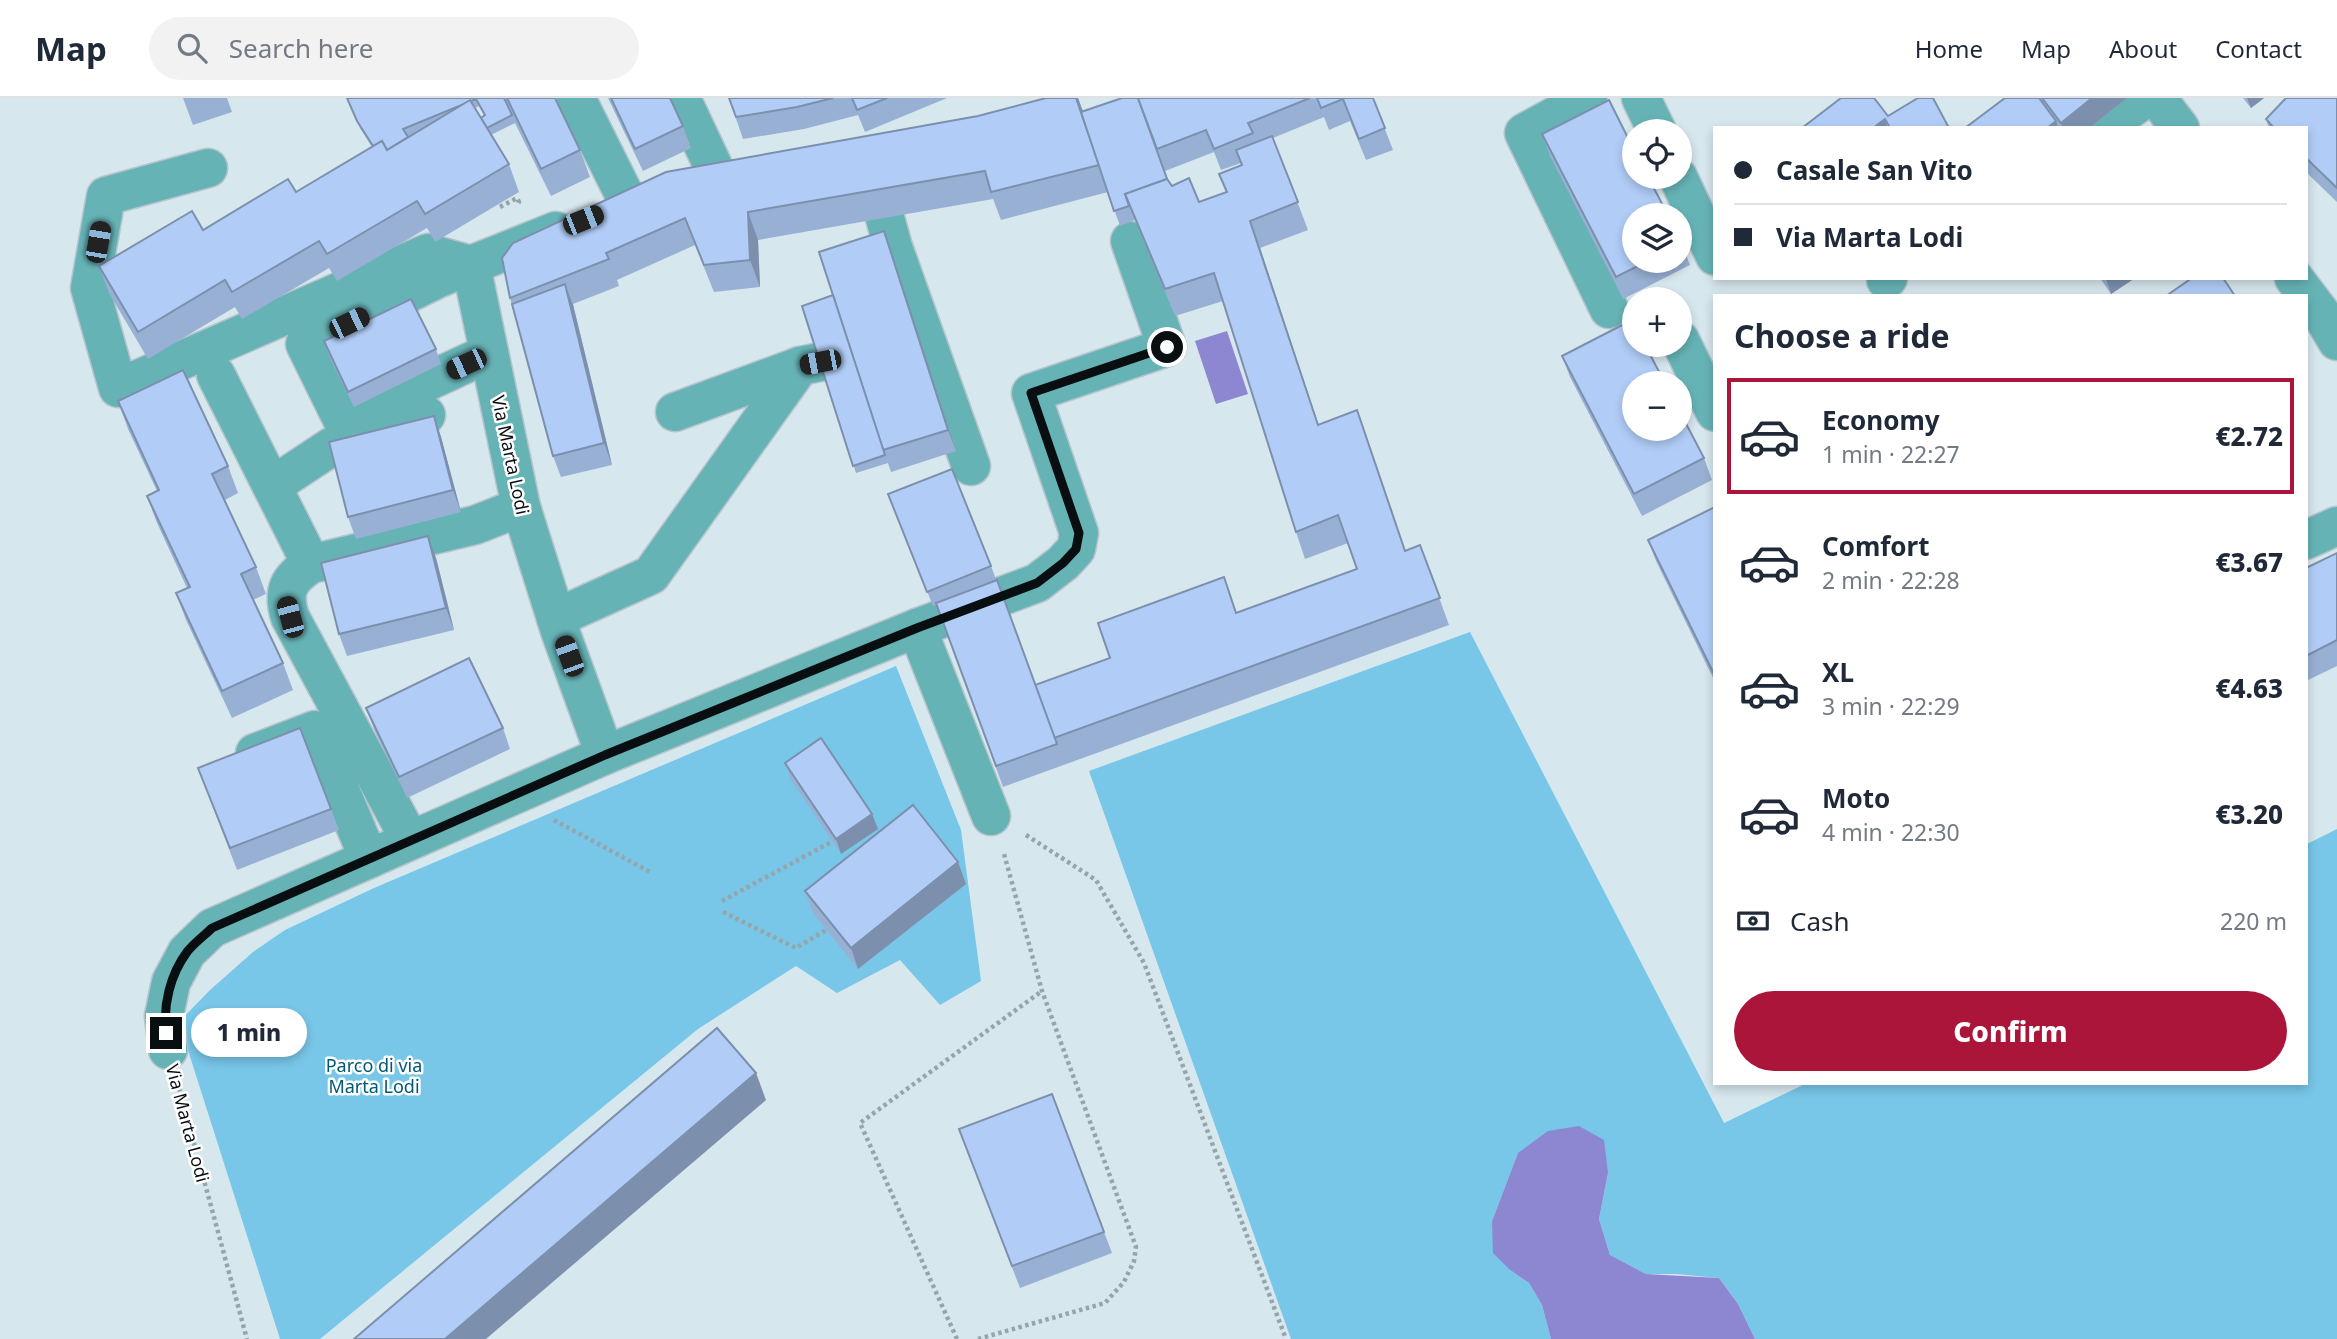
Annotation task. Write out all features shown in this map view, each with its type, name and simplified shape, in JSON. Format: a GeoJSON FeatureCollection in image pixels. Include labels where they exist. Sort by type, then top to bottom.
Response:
{"type":"FeatureCollection","features":[{"type":"Feature","properties":{"kind":"street"},"geometry":{"type":"LineString","coordinates":[[576,98],[628,202]]}},
{"type":"Feature","properties":{"kind":"street"},"geometry":{"type":"LineString","coordinates":[[489,353],[343,421],[305,344],[437,279],[727,164],[681,98]]}},
{"type":"Feature","properties":{"kind":"street"},"geometry":{"type":"LineString","coordinates":[[1588,98],[1524,133],[1609,309]]}},
{"type":"Feature","properties":{"kind":"street"},"geometry":{"type":"LineString","coordinates":[[1641,98],[1651,119]]}},
{"type":"Feature","properties":{"kind":"street"},"geometry":{"type":"LineString","coordinates":[[2107,126],[2146,98]]}},
{"type":"Feature","properties":{"kind":"street"},"geometry":{"type":"LineString","coordinates":[[2157,98],[2178,126]]}},
{"type":"Feature","properties":{"kind":"street"},"geometry":{"type":"LineString","coordinates":[[208,168],[106,195],[90,288],[118,388],[428,253],[471,265]]}},
{"type":"Feature","properties":{"kind":"street"},"geometry":{"type":"LineString","coordinates":[[1684,189],[1713,252]]}},
{"type":"Feature","properties":{"kind":"street"},"geometry":{"type":"LineString","coordinates":[[885,218],[971,466]]}},
{"type":"Feature","properties":{"kind":"street","name":"Via Marta Lodi"},"geometry":{"type":"LineString","coordinates":[[168,1050],[164,1016],[171,982],[187,952],[212,928],[605,755],[917,628],[1037,583],[1063,563],[1076,549],[1079,533],[1031,393],[1167,347],[1130,241]]}},
{"type":"Feature","properties":{"kind":"street","name":"Via Marta Lodi"},"geometry":{"type":"LineString","coordinates":[[471,265],[521,507],[556,618],[605,755]]}},
{"type":"Feature","properties":{"kind":"street"},"geometry":{"type":"LineString","coordinates":[[2296,280],[2306,294]]}},
{"type":"Feature","properties":{"kind":"street"},"geometry":{"type":"LineString","coordinates":[[2308,296],[2337,341]]}},
{"type":"Feature","properties":{"kind":"street"},"geometry":{"type":"LineString","coordinates":[[1688,357],[1713,408]]}},
{"type":"Feature","properties":{"kind":"street"},"geometry":{"type":"LineString","coordinates":[[556,618],[651,575],[810,364],[676,412]]}},
{"type":"Feature","properties":{"kind":"street"},"geometry":{"type":"LineString","coordinates":[[216,375],[310,564]]}},
{"type":"Feature","properties":{"kind":"street"},"geometry":{"type":"LineString","coordinates":[[272,486],[331,447],[426,415]]}},
{"type":"Feature","properties":{"kind":"street"},"geometry":{"type":"LineString","coordinates":[[410,840],[290,617],[285,600],[294,575],[310,564],[475,525],[521,507]]}},
{"type":"Feature","properties":{"kind":"street"},"geometry":{"type":"LineString","coordinates":[[2308,539],[2337,526]]}},
{"type":"Feature","properties":{"kind":"street"},"geometry":{"type":"LineString","coordinates":[[917,628],[991,816]]}},
{"type":"Feature","properties":{"kind":"street"},"geometry":{"type":"LineString","coordinates":[[227,763],[315,730],[369,859]]}},
{"type":"Feature","properties":{"kind":"path"},"geometry":{"type":"LineString","coordinates":[[505,799],[546,816],[652,873]]}},
{"type":"Feature","properties":{"kind":"path"},"geometry":{"type":"LineString","coordinates":[[978,1339],[1105,1303],[1124,1282],[1134,1261],[1136,1247],[1042,991],[991,816]]}},
{"type":"Feature","properties":{"kind":"path"},"geometry":{"type":"LineString","coordinates":[[991,816],[1033,838],[1096,880],[1144,963],[1286,1339]]}},
{"type":"Feature","properties":{"kind":"path"},"geometry":{"type":"LineString","coordinates":[[722,901],[833,841]]}},
{"type":"Feature","properties":{"kind":"path"},"geometry":{"type":"LineString","coordinates":[[723,912],[796,947],[826,930]]}},
{"type":"Feature","properties":{"kind":"path"},"geometry":{"type":"LineString","coordinates":[[957,1339],[860,1123],[1042,991]]}},
{"type":"Feature","properties":{"kind":"path","name":"Via Marta Lodi"},"geometry":{"type":"LineString","coordinates":[[168,1050],[247,1339]]}},
{"type":"Feature","properties":{"kind":"green space"},"geometry":{"type":"Polygon","coordinates":[[[1470,632],[1724,1123],[1803,1085],[2308,1085],[2308,844],[2337,829],[2337,1339],[1755,1339],[1738,1304],[1719,1278],[1646,1274],[1610,1255],[1599,1219],[1608,1173],[1518,1153],[1492,1221],[1510,1270],[1529,1283],[1542,1305],[1551,1339],[1291,1339],[1089,771],[1470,632]]]}},
{"type":"Feature","properties":{"kind":"green space","name":"Parco di via Marta Lodi"},"geometry":{"type":"Polygon","coordinates":[[[896,666],[961,830],[981,981],[940,1005],[900,960],[837,993],[796,966],[698,1029],[320,1339],[280,1339],[179,1022],[253,952],[285,930],[374,888],[896,666]]]}},
{"type":"Feature","properties":{"kind":"shaded area"},"geometry":{"type":"Polygon","coordinates":[[[1227,331],[1248,394],[1216,404],[1195,341],[1227,331]]]}},
{"type":"Feature","properties":{"kind":"shaded area"},"geometry":{"type":"Polygon","coordinates":[[[1579,1126],[1604,1140],[1608,1173],[1599,1219],[1610,1255],[1646,1274],[1719,1278],[1738,1304],[1755,1339],[1551,1339],[1542,1305],[1529,1283],[1510,1270],[1493,1253],[1492,1221],[1518,1153],[1548,1131],[1579,1126]]]}},
{"type":"Feature","properties":{"kind":"building"},"geometry":{"type":"Polygon","coordinates":[[[347,98],[504,98],[512,115],[487,128],[481,118],[485,115],[476,99],[403,129],[408,137],[387,150],[382,141],[373,146],[357,121],[347,98]]]}},
{"type":"Feature","properties":{"kind":"building"},"geometry":{"type":"Polygon","coordinates":[[[507,98],[555,98],[580,150],[541,169],[507,98]]]}},
{"type":"Feature","properties":{"kind":"building"},"geometry":{"type":"Polygon","coordinates":[[[611,98],[670,98],[683,126],[635,149],[611,98]]]}},
{"type":"Feature","properties":{"kind":"building"},"geometry":{"type":"Polygon","coordinates":[[[729,98],[833,98],[736,117],[729,98]]]}},
{"type":"Feature","properties":{"kind":"building"},"geometry":{"type":"Polygon","coordinates":[[[852,98],[887,98],[857,110],[852,98]]]}},
{"type":"Feature","properties":{"kind":"building"},"geometry":{"type":"Polygon","coordinates":[[[1046,98],[1076,98],[1099,165],[991,192],[985,171],[748,212],[750,260],[704,265],[685,218],[606,253],[609,259],[510,298],[502,258],[513,243],[666,172],[978,116],[1046,98]]]}},
{"type":"Feature","properties":{"kind":"building"},"geometry":{"type":"Polygon","coordinates":[[[1122,98],[1138,98],[1167,179],[1125,194],[1129,206],[1114,211],[1081,112],[1122,98]]]}},
{"type":"Feature","properties":{"kind":"building"},"geometry":{"type":"Polygon","coordinates":[[[1138,98],[1310,98],[1248,123],[1253,133],[1214,149],[1206,130],[1157,149],[1138,98]]]}},
{"type":"Feature","properties":{"kind":"building"},"geometry":{"type":"Polygon","coordinates":[[[1317,98],[1373,98],[1385,128],[1359,139],[1343,99],[1321,108],[1317,98]]]}},
{"type":"Feature","properties":{"kind":"building"},"geometry":{"type":"Polygon","coordinates":[[[1841,98],[1874,98],[1888,116],[1918,98],[1933,98],[1948,126],[1889,126],[1885,119],[1876,126],[1805,126],[1841,98]]]}},
{"type":"Feature","properties":{"kind":"building"},"geometry":{"type":"Polygon","coordinates":[[[2005,98],[2039,98],[2056,121],[2050,126],[1968,126],[2005,98]]]}},
{"type":"Feature","properties":{"kind":"building"},"geometry":{"type":"Polygon","coordinates":[[[2042,98],[2092,98],[2061,123],[2042,98]]]}},
{"type":"Feature","properties":{"kind":"building"},"geometry":{"type":"Polygon","coordinates":[[[2286,98],[2337,98],[2337,188],[2308,160],[2308,126],[2272,126],[2266,119],[2286,98]]]}},
{"type":"Feature","properties":{"kind":"building"},"geometry":{"type":"Polygon","coordinates":[[[470,100],[509,164],[425,214],[417,201],[327,254],[319,241],[232,292],[225,280],[138,332],[99,266],[192,211],[203,230],[288,179],[296,192],[382,141],[387,150],[470,100]]]}},
{"type":"Feature","properties":{"kind":"building"},"geometry":{"type":"Polygon","coordinates":[[[1609,100],[1622,126],[1622,189],[1654,189],[1662,203],[1622,203],[1624,273],[1616,277],[1542,134],[1609,100]]]}},
{"type":"Feature","properties":{"kind":"building"},"geometry":{"type":"Polygon","coordinates":[[[1272,136],[1298,202],[1250,221],[1318,425],[1357,410],[1405,551],[1420,545],[1440,598],[1054,738],[1035,685],[1110,658],[1098,623],[1224,577],[1236,613],[1357,569],[1338,515],[1296,532],[1214,273],[1165,289],[1125,194],[1167,179],[1172,186],[1189,178],[1199,202],[1227,192],[1219,174],[1242,165],[1236,150],[1272,136]]]}},
{"type":"Feature","properties":{"kind":"building"},"geometry":{"type":"Polygon","coordinates":[[[884,231],[948,430],[883,450],[819,252],[884,231]]]}},
{"type":"Feature","properties":{"kind":"building"},"geometry":{"type":"Polygon","coordinates":[[[2189,280],[2224,280],[2234,294],[2169,294],[2189,280]]]}},
{"type":"Feature","properties":{"kind":"building"},"geometry":{"type":"Polygon","coordinates":[[[565,284],[604,443],[553,456],[512,304],[565,284]]]}},
{"type":"Feature","properties":{"kind":"building"},"geometry":{"type":"Polygon","coordinates":[[[833,295],[885,455],[853,466],[802,306],[833,295]]]}},
{"type":"Feature","properties":{"kind":"building"},"geometry":{"type":"Polygon","coordinates":[[[411,299],[436,349],[348,392],[324,341],[411,299]]]}},
{"type":"Feature","properties":{"kind":"building"},"geometry":{"type":"Polygon","coordinates":[[[1622,325],[1622,357],[1651,357],[1659,371],[1622,371],[1622,441],[1692,441],[1692,435],[1704,458],[1634,494],[1562,356],[1622,325]]]}},
{"type":"Feature","properties":{"kind":"building"},"geometry":{"type":"Polygon","coordinates":[[[183,370],[228,466],[212,474],[256,567],[241,574],[283,663],[222,691],[176,593],[190,587],[147,496],[159,490],[118,401],[183,370]]]}},
{"type":"Feature","properties":{"kind":"building"},"geometry":{"type":"Polygon","coordinates":[[[434,416],[453,490],[348,517],[329,442],[434,416]]]}},
{"type":"Feature","properties":{"kind":"building"},"geometry":{"type":"Polygon","coordinates":[[[952,469],[991,566],[927,592],[888,494],[952,469]]]}},
{"type":"Feature","properties":{"kind":"building"},"geometry":{"type":"Polygon","coordinates":[[[1713,508],[1713,672],[1648,540],[1713,508]]]}},
{"type":"Feature","properties":{"kind":"building"},"geometry":{"type":"Polygon","coordinates":[[[428,536],[446,608],[339,634],[321,563],[428,536]]]}},
{"type":"Feature","properties":{"kind":"building"},"geometry":{"type":"Polygon","coordinates":[[[2337,553],[2337,640],[2308,655],[2308,567],[2337,553]]]}},
{"type":"Feature","properties":{"kind":"building"},"geometry":{"type":"Polygon","coordinates":[[[997,580],[1057,744],[996,766],[936,603],[997,580]]]}},
{"type":"Feature","properties":{"kind":"building"},"geometry":{"type":"Polygon","coordinates":[[[469,658],[503,728],[399,777],[366,708],[469,658]]]}},
{"type":"Feature","properties":{"kind":"building"},"geometry":{"type":"Polygon","coordinates":[[[300,728],[331,809],[230,848],[198,768],[300,728]]]}},
{"type":"Feature","properties":{"kind":"building"},"geometry":{"type":"Polygon","coordinates":[[[821,738],[872,814],[836,839],[785,763],[821,738]]]}},
{"type":"Feature","properties":{"kind":"building"},"geometry":{"type":"Polygon","coordinates":[[[913,805],[958,862],[851,948],[805,891],[913,805]]]}},
{"type":"Feature","properties":{"kind":"building"},"geometry":{"type":"Polygon","coordinates":[[[717,1028],[756,1073],[445,1339],[354,1339],[717,1028]]]}},
{"type":"Feature","properties":{"kind":"building"},"geometry":{"type":"Polygon","coordinates":[[[1052,1094],[1104,1232],[1012,1266],[959,1129],[1052,1094]]]}},
{"type":"Feature","properties":{"kind":"route"},"geometry":{"type":"LineString","coordinates":[[166,1033],[164,1016],[171,982],[187,952],[212,928],[605,755],[917,628],[1037,583],[1076,549],[1079,533],[1031,393],[1167,347]]}}]}
